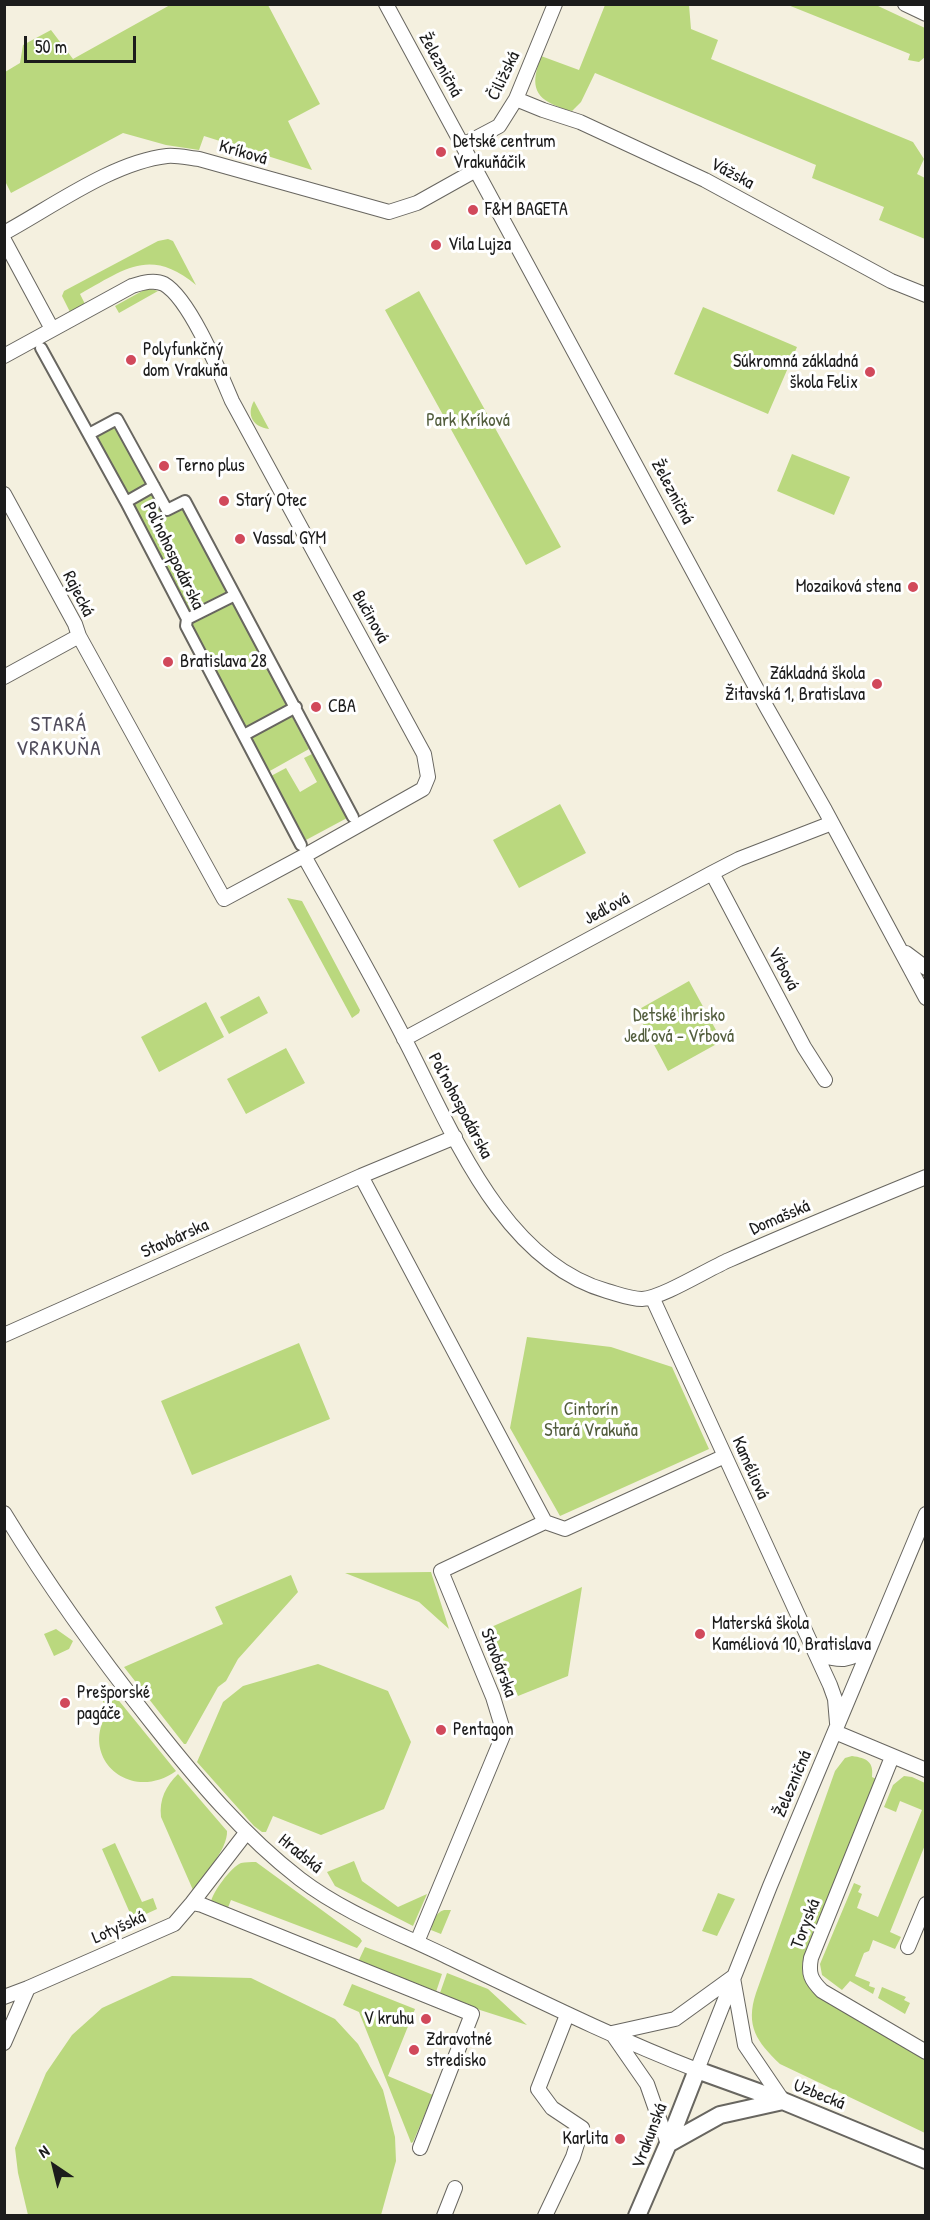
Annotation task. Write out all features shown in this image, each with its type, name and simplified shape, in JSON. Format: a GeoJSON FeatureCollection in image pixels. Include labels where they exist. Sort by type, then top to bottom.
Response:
{"type":"FeatureCollection","features":[{"type":"Feature","properties":{"kind":"street","name":"Železničná"},"geometry":{"type":"LineString","coordinates":[[386,4],[926,998]]}},
{"type":"Feature","properties":{"kind":"street","name":"Čiližská"},"geometry":{"type":"LineString","coordinates":[[463,145],[499,126],[516,99],[555,4]]}},
{"type":"Feature","properties":{"kind":"street"},"geometry":{"type":"LineString","coordinates":[[904,4],[926,14]]}},
{"type":"Feature","properties":{"kind":"street","name":"Vážska"},"geometry":{"type":"LineString","coordinates":[[516,99],[579,122],[705,180],[891,281],[926,295]]}},
{"type":"Feature","properties":{"kind":"street","name":"Kríková"},"geometry":{"type":"LineString","coordinates":[[4,233],[133,163],[169,156],[200,159],[389,212],[417,203],[476,170]]}},
{"type":"Feature","properties":{"kind":"street"},"geometry":{"type":"LineString","coordinates":[[4,240],[52,329]]}},
{"type":"Feature","properties":{"kind":"street","name":"Bučinová"},"geometry":{"type":"LineString","coordinates":[[4,356],[132,286],[145,282],[157,282],[164,284],[178,297],[206,344],[237,411],[424,754],[428,766],[427,781],[419,793],[303,851]]}},
{"type":"Feature","properties":{"kind":"street","name":"Poľnohospodárska"},"geometry":{"type":"LineString","coordinates":[[40,348],[126,502],[187,619],[186,626],[303,851],[476,1174],[525,1240],[551,1265],[595,1288],[635,1299],[652,1297]]}},
{"type":"Feature","properties":{"kind":"street"},"geometry":{"type":"LineString","coordinates":[[89,434],[117,419],[167,510],[185,501],[353,817]]}},
{"type":"Feature","properties":{"kind":"street"},"geometry":{"type":"LineString","coordinates":[[126,502],[154,486]]}},
{"type":"Feature","properties":{"kind":"street","name":"Rajecká"},"geometry":{"type":"LineString","coordinates":[[4,494],[75,624],[79,636],[4,676]]}},
{"type":"Feature","properties":{"kind":"street"},"geometry":{"type":"LineString","coordinates":[[187,619],[235,594]]}},
{"type":"Feature","properties":{"kind":"street"},"geometry":{"type":"LineString","coordinates":[[79,636],[224,899],[303,851]]}},
{"type":"Feature","properties":{"kind":"street"},"geometry":{"type":"LineString","coordinates":[[244,735],[296,707]]}},
{"type":"Feature","properties":{"kind":"street","name":"Jedľová"},"geometry":{"type":"LineString","coordinates":[[404,1039],[739,859],[832,823]]}},
{"type":"Feature","properties":{"kind":"street","name":"Vŕbová"},"geometry":{"type":"LineString","coordinates":[[712,873],[804,1047],[825,1080]]}},
{"type":"Feature","properties":{"kind":"street"},"geometry":{"type":"LineString","coordinates":[[897,945],[915,962],[926,968]]}},
{"type":"Feature","properties":{"kind":"street","name":"Stavbárska"},"geometry":{"type":"LineString","coordinates":[[4,1335],[361,1176],[455,1137]]}},
{"type":"Feature","properties":{"kind":"street"},"geometry":{"type":"LineString","coordinates":[[361,1176],[545,1522],[565,1529],[725,1456]]}},
{"type":"Feature","properties":{"kind":"street","name":"Domašská"},"geometry":{"type":"LineString","coordinates":[[652,1297],[726,1261],[926,1177]]}},
{"type":"Feature","properties":{"kind":"street","name":"Kaméliová"},"geometry":{"type":"LineString","coordinates":[[652,1297],[834,1694],[836,1730]]}},
{"type":"Feature","properties":{"kind":"street","name":"Hradská"},"geometry":{"type":"LineString","coordinates":[[4,1513],[109,1669],[180,1759],[246,1833],[277,1861],[331,1901],[357,1916],[417,1942],[567,2014],[697,2070]]}},
{"type":"Feature","properties":{"kind":"street","name":"Železničná"},"geometry":{"type":"LineString","coordinates":[[697,2070],[733,1977],[926,1514]]}},
{"type":"Feature","properties":{"kind":"street","name":"Stavbárska"},"geometry":{"type":"LineString","coordinates":[[417,1942],[504,1733],[493,1696],[441,1570],[545,1522]]}},
{"type":"Feature","properties":{"kind":"street"},"geometry":{"type":"LineString","coordinates":[[816,1653],[843,1660],[858,1656],[871,1644]]}},
{"type":"Feature","properties":{"kind":"street"},"geometry":{"type":"LineString","coordinates":[[836,1730],[892,1757],[926,1770]]}},
{"type":"Feature","properties":{"kind":"street","name":"Toryská"},"geometry":{"type":"LineString","coordinates":[[892,1757],[811,1958],[809,1969],[811,1979],[822,1991],[926,2052]]}},
{"type":"Feature","properties":{"kind":"street","name":"Lotyšská"},"geometry":{"type":"LineString","coordinates":[[4,1998],[174,1924],[246,1833]]}},
{"type":"Feature","properties":{"kind":"street"},"geometry":{"type":"LineString","coordinates":[[192,1903],[202,1905],[472,2014],[420,2148]]}},
{"type":"Feature","properties":{"kind":"street"},"geometry":{"type":"LineString","coordinates":[[908,1947],[926,1904]]}},
{"type":"Feature","properties":{"kind":"street"},"geometry":{"type":"LineString","coordinates":[[733,1977],[745,2045],[783,2101],[720,2115],[668,2144],[647,2084],[612,2033],[675,2019],[733,1977]]}},
{"type":"Feature","properties":{"kind":"street"},"geometry":{"type":"LineString","coordinates":[[4,2043],[28,1988]]}},
{"type":"Feature","properties":{"kind":"street"},"geometry":{"type":"LineString","coordinates":[[545,2216],[573,2157],[582,2128],[552,2108],[538,2089],[567,2014]]}},
{"type":"Feature","properties":{"kind":"street","name":"Uzbecká"},"geometry":{"type":"LineString","coordinates":[[697,2070],[783,2101],[926,2160]]}},
{"type":"Feature","properties":{"kind":"street","name":"Vrakunská"},"geometry":{"type":"LineString","coordinates":[[637,2216],[697,2070]]}},
{"type":"Feature","properties":{"kind":"street"},"geometry":{"type":"LineString","coordinates":[[444,2216],[455,2187]]}},
{"type":"Feature","properties":{"kind":"green space"},"geometry":{"type":"Polygon","coordinates":[[[170,5],[268,5],[320,104],[288,121],[312,170],[204,136],[199,150],[166,145],[123,133],[11,193],[5,181],[5,72],[20,63],[23,45],[51,30],[73,59],[170,5]]]}},
{"type":"Feature","properties":{"kind":"green space"},"geometry":{"type":"Polygon","coordinates":[[[605,5],[689,5],[691,29],[718,40],[711,59],[913,142],[924,159],[917,174],[925,178],[925,239],[879,220],[884,207],[812,178],[816,165],[595,73],[581,102],[572,111],[546,101],[540,96],[535,84],[541,56],[579,70],[605,5]]]}},
{"type":"Feature","properties":{"kind":"green space"},"geometry":{"type":"Polygon","coordinates":[[[788,5],[876,5],[925,28],[925,57],[919,62],[908,60],[910,54],[788,5]]]}},
{"type":"Feature","properties":{"kind":"green space"},"geometry":{"type":"Polygon","coordinates":[[[168,239],[173,241],[196,285],[180,273],[165,267],[138,266],[124,270],[80,294],[85,304],[70,312],[62,296],[64,291],[158,241],[168,239]]]}},
{"type":"Feature","properties":{"kind":"green space"},"geometry":{"type":"Polygon","coordinates":[[[144,290],[158,291],[119,313],[115,306],[144,290]]]}},
{"type":"Feature","properties":{"kind":"green space","name":"Park Kríková"},"geometry":{"type":"Polygon","coordinates":[[[419,291],[561,547],[526,565],[385,310],[419,291]]]}},
{"type":"Feature","properties":{"kind":"green space"},"geometry":{"type":"Polygon","coordinates":[[[703,307],[797,347],[768,414],[674,374],[703,307]]]}},
{"type":"Feature","properties":{"kind":"green space"},"geometry":{"type":"Polygon","coordinates":[[[254,401],[269,429],[259,426],[252,420],[251,411],[254,401]]]}},
{"type":"Feature","properties":{"kind":"green space"},"geometry":{"type":"Polygon","coordinates":[[[117,424],[168,516],[184,508],[309,749],[268,772],[93,436],[117,424]]]}},
{"type":"Feature","properties":{"kind":"green space"},"geometry":{"type":"Polygon","coordinates":[[[792,454],[850,477],[834,515],[777,491],[792,454]]]}},
{"type":"Feature","properties":{"kind":"green space"},"geometry":{"type":"Polygon","coordinates":[[[312,754],[347,818],[306,840],[271,776],[286,768],[300,792],[317,782],[304,758],[312,754]]]}},
{"type":"Feature","properties":{"kind":"green space"},"geometry":{"type":"Polygon","coordinates":[[[560,804],[586,853],[519,888],[493,840],[560,804]]]}},
{"type":"Feature","properties":{"kind":"green space"},"geometry":{"type":"Polygon","coordinates":[[[287,898],[302,901],[360,1010],[352,1018],[287,898]]]}},
{"type":"Feature","properties":{"kind":"green space","name":"Detské ihrisko Jedľová - Vŕbová"},"geometry":{"type":"Polygon","coordinates":[[[689,981],[722,1041],[668,1071],[636,1011],[689,981]]]}},
{"type":"Feature","properties":{"kind":"green space"},"geometry":{"type":"Polygon","coordinates":[[[259,996],[268,1013],[229,1034],[220,1017],[259,996]]]}},
{"type":"Feature","properties":{"kind":"green space"},"geometry":{"type":"Polygon","coordinates":[[[206,1002],[224,1037],[159,1072],[141,1037],[206,1002]]]}},
{"type":"Feature","properties":{"kind":"green space"},"geometry":{"type":"Polygon","coordinates":[[[286,1048],[305,1083],[246,1114],[227,1079],[286,1048]]]}},
{"type":"Feature","properties":{"kind":"green space","name":"Cintorín Stará Vrakuňa"},"geometry":{"type":"Polygon","coordinates":[[[527,1337],[611,1347],[672,1367],[709,1449],[560,1516],[510,1428],[527,1337]]]}},
{"type":"Feature","properties":{"kind":"green space"},"geometry":{"type":"Polygon","coordinates":[[[299,1343],[330,1419],[192,1475],[161,1401],[299,1343]]]}},
{"type":"Feature","properties":{"kind":"green space"},"geometry":{"type":"Polygon","coordinates":[[[431,1572],[449,1629],[419,1602],[345,1573],[431,1572]]]}},
{"type":"Feature","properties":{"kind":"green space"},"geometry":{"type":"Polygon","coordinates":[[[291,1575],[298,1592],[238,1659],[226,1681],[218,1687],[184,1744],[124,1667],[223,1624],[215,1607],[291,1575]]]}},
{"type":"Feature","properties":{"kind":"green space"},"geometry":{"type":"Polygon","coordinates":[[[582,1587],[568,1676],[518,1696],[489,1628],[582,1587]]]}},
{"type":"Feature","properties":{"kind":"green space"},"geometry":{"type":"Polygon","coordinates":[[[56,1629],[73,1641],[69,1649],[54,1656],[44,1634],[56,1629]]]}},
{"type":"Feature","properties":{"kind":"green space"},"geometry":{"type":"Polygon","coordinates":[[[318,1664],[388,1691],[411,1742],[384,1809],[321,1835],[273,1816],[266,1832],[262,1832],[197,1762],[223,1702],[243,1686],[318,1664]]]}},
{"type":"Feature","properties":{"kind":"green space"},"geometry":{"type":"Polygon","coordinates":[[[103,1683],[176,1771],[159,1780],[142,1782],[126,1779],[113,1771],[104,1759],[100,1745],[100,1729],[108,1712],[98,1691],[99,1685],[103,1683]]]}},
{"type":"Feature","properties":{"kind":"green space"},"geometry":{"type":"Polygon","coordinates":[[[852,1756],[862,1758],[871,1764],[872,1777],[876,1779],[804,1957],[802,1968],[806,1983],[817,1996],[925,2060],[925,2133],[780,2064],[759,2041],[753,2024],[752,2015],[756,1993],[835,1771],[845,1758],[852,1756]]]}},
{"type":"Feature","properties":{"kind":"green space"},"geometry":{"type":"Polygon","coordinates":[[[178,1774],[227,1831],[220,1854],[193,1890],[161,1817],[164,1793],[178,1774]]]}},
{"type":"Feature","properties":{"kind":"green space"},"geometry":{"type":"Polygon","coordinates":[[[904,1776],[925,1783],[925,1845],[890,1932],[901,1937],[895,1949],[873,1940],[869,1951],[864,1953],[855,1976],[870,1982],[869,1986],[875,1988],[873,1994],[850,1981],[842,1990],[822,1975],[820,1964],[854,1883],[861,1886],[858,1892],[862,1894],[857,1908],[878,1917],[922,1810],[900,1801],[896,1812],[884,1807],[893,1785],[904,1776]]]}},
{"type":"Feature","properties":{"kind":"green space"},"geometry":{"type":"Polygon","coordinates":[[[115,1843],[142,1902],[153,1898],[157,1909],[133,1920],[102,1849],[115,1843]]]}},
{"type":"Feature","properties":{"kind":"green space"},"geometry":{"type":"Polygon","coordinates":[[[354,1861],[362,1881],[398,1907],[427,1894],[413,1926],[335,1886],[327,1872],[354,1861]]]}},
{"type":"Feature","properties":{"kind":"green space"},"geometry":{"type":"Polygon","coordinates":[[[256,1862],[360,1938],[362,1941],[357,1948],[231,1900],[227,1910],[211,1902],[218,1887],[237,1865],[256,1862]]]}},
{"type":"Feature","properties":{"kind":"green space"},"geometry":{"type":"Polygon","coordinates":[[[718,1893],[735,1899],[717,1936],[702,1931],[718,1893]]]}},
{"type":"Feature","properties":{"kind":"green space"},"geometry":{"type":"Polygon","coordinates":[[[444,1910],[451,1910],[441,1934],[431,1930],[436,1915],[444,1910]]]}},
{"type":"Feature","properties":{"kind":"green space"},"geometry":{"type":"Polygon","coordinates":[[[365,1947],[442,1974],[436,1992],[358,1962],[365,1947]]]}},
{"type":"Feature","properties":{"kind":"green space"},"geometry":{"type":"Polygon","coordinates":[[[447,1973],[488,1989],[527,2025],[480,2010],[440,1993],[447,1973]]]}},
{"type":"Feature","properties":{"kind":"green space"},"geometry":{"type":"Polygon","coordinates":[[[172,1976],[251,1978],[335,2019],[358,2044],[383,2090],[395,2137],[396,2161],[381,2215],[28,2215],[18,2173],[15,2148],[46,2073],[72,2035],[102,2008],[172,1976]]]}},
{"type":"Feature","properties":{"kind":"green space"},"geometry":{"type":"Polygon","coordinates":[[[352,1984],[415,2009],[388,2076],[433,2095],[411,2143],[359,2012],[343,2005],[352,1984]]]}},
{"type":"Feature","properties":{"kind":"green space"},"geometry":{"type":"Polygon","coordinates":[[[882,1987],[906,1997],[904,2000],[910,2003],[905,2014],[878,1998],[882,1987]]]}},
{"type":"Feature","properties":{"kind":"place","name":"Detské centrum Vrakuňáčik"},"geometry":{"type":"Point","coordinates":[441,152]}},
{"type":"Feature","properties":{"kind":"place","name":"F&M BAGETA"},"geometry":{"type":"Point","coordinates":[473,210]}},
{"type":"Feature","properties":{"kind":"place","name":"Vila Lujza"},"geometry":{"type":"Point","coordinates":[436,245]}},
{"type":"Feature","properties":{"kind":"place","name":"Polyfunkčný dom Vrakuňa"},"geometry":{"type":"Point","coordinates":[131,360]}},
{"type":"Feature","properties":{"kind":"place","name":"Súkromná základná škola Felix"},"geometry":{"type":"Point","coordinates":[870,372]}},
{"type":"Feature","properties":{"kind":"place","name":"Terno plus"},"geometry":{"type":"Point","coordinates":[164,466]}},
{"type":"Feature","properties":{"kind":"place","name":"Starý Otec"},"geometry":{"type":"Point","coordinates":[224,501]}},
{"type":"Feature","properties":{"kind":"place","name":"Vassal GYM"},"geometry":{"type":"Point","coordinates":[240,539]}},
{"type":"Feature","properties":{"kind":"place","name":"Mozaiková stena"},"geometry":{"type":"Point","coordinates":[913,587]}},
{"type":"Feature","properties":{"kind":"place","name":"Bratislava 28"},"geometry":{"type":"Point","coordinates":[168,662]}},
{"type":"Feature","properties":{"kind":"place","name":"Základná škola Žitavská 1, Bratislava"},"geometry":{"type":"Point","coordinates":[877,684]}},
{"type":"Feature","properties":{"kind":"place","name":"CBA"},"geometry":{"type":"Point","coordinates":[316,707]}},
{"type":"Feature","properties":{"kind":"place","name":"Materská škola Kaméliová 10, Bratislava"},"geometry":{"type":"Point","coordinates":[700,1634]}},
{"type":"Feature","properties":{"kind":"place","name":"Prešporské pagáče"},"geometry":{"type":"Point","coordinates":[65,1703]}},
{"type":"Feature","properties":{"kind":"place","name":"Pentagon"},"geometry":{"type":"Point","coordinates":[441,1730]}},
{"type":"Feature","properties":{"kind":"place","name":"V kruhu"},"geometry":{"type":"Point","coordinates":[426,2019]}},
{"type":"Feature","properties":{"kind":"place","name":"Zdravotné stredisko"},"geometry":{"type":"Point","coordinates":[414,2050]}},
{"type":"Feature","properties":{"kind":"place","name":"Karlita"},"geometry":{"type":"Point","coordinates":[620,2139]}},
{"type":"Feature","properties":{"kind":"district","name":"STARÁ VRAKUŇA"},"geometry":{"type":"Point","coordinates":[59,737]}}]}
